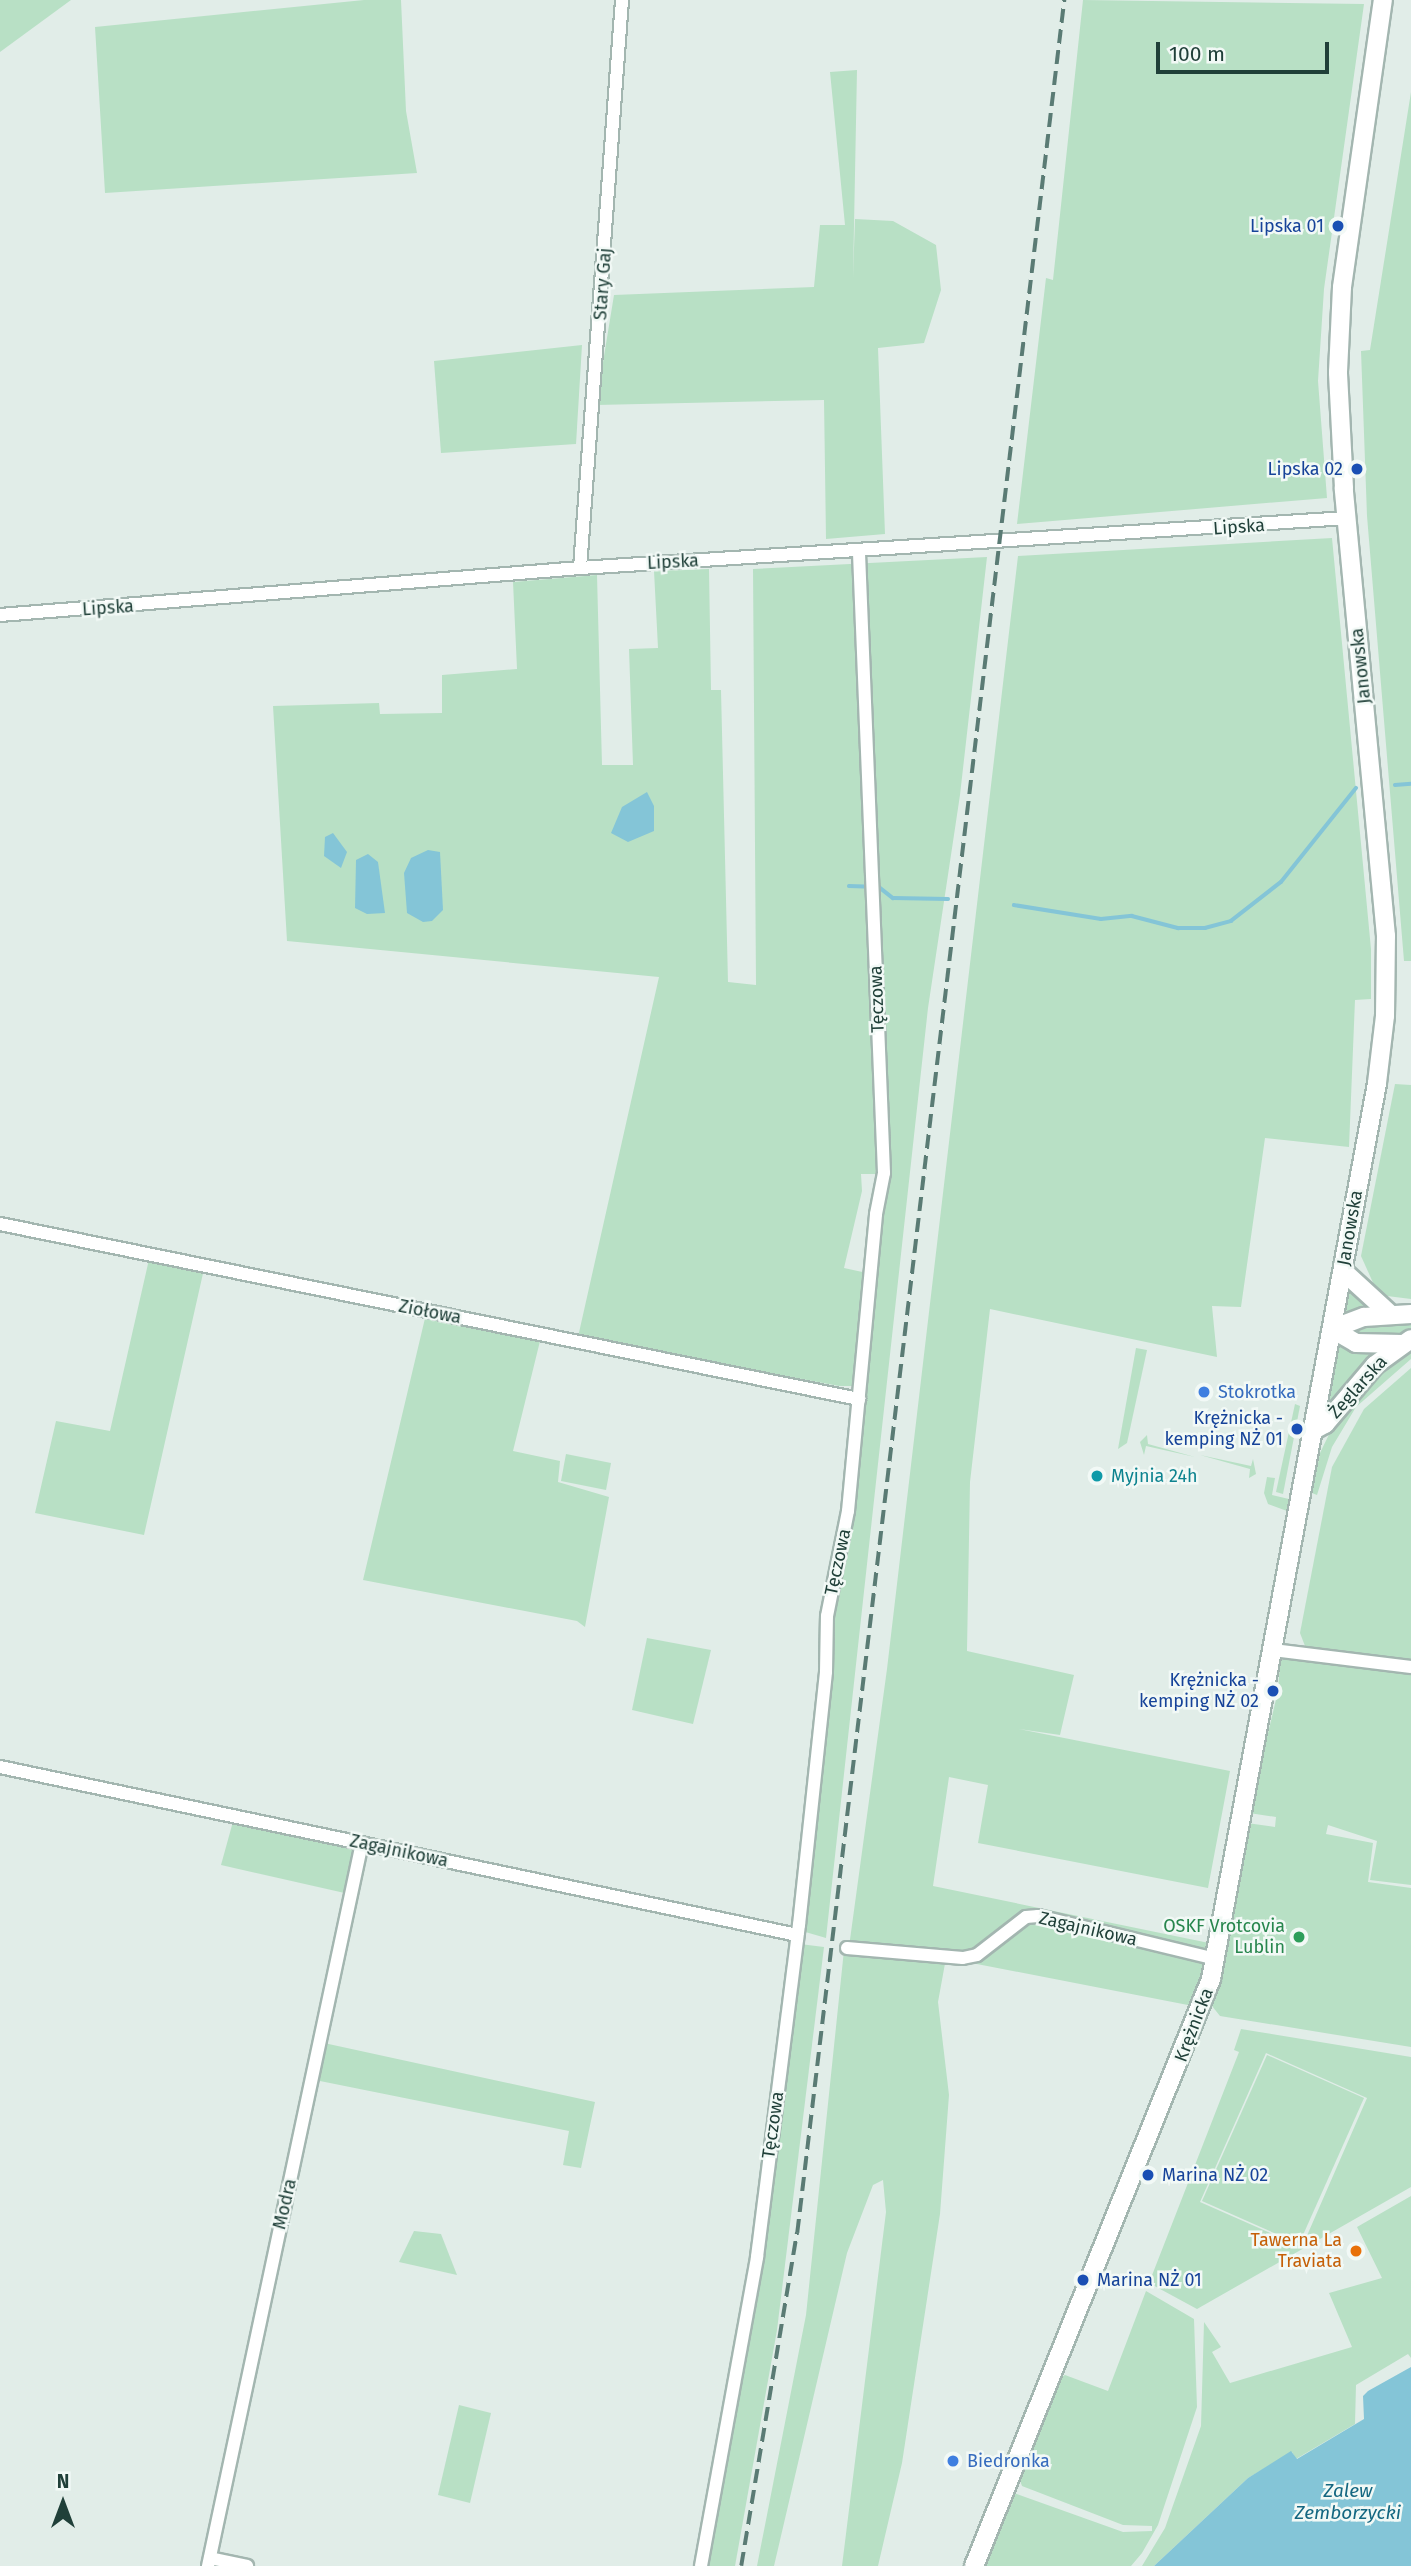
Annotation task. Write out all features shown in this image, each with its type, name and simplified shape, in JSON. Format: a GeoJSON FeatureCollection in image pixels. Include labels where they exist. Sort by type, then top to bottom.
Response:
{"type":"FeatureCollection","features":[{"type":"Feature","properties":{"kind":"street","name":"Stary Gaj"},"geometry":{"type":"LineString","coordinates":[[580,568],[622,0]]}},
{"type":"Feature","properties":{"kind":"street","name":"Janowska"},"geometry":{"type":"LineString","coordinates":[[1332,1329],[1379,1065],[1388,969],[1346,518],[1339,396],[1342,288],[1383,0]]}},
{"type":"Feature","properties":{"kind":"street","name":"Lipska"},"geometry":{"type":"LineString","coordinates":[[0,615],[580,568],[859,552],[1346,518]]}},
{"type":"Feature","properties":{"kind":"street","name":"Tęczowa"},"geometry":{"type":"LineString","coordinates":[[701,2566],[751,2295],[797,1935],[826,1672],[827,1616],[848,1511],[884,1173],[859,552]]}},
{"type":"Feature","properties":{"kind":"street","name":"Ziołowa"},"geometry":{"type":"LineString","coordinates":[[0,1224],[859,1399]]}},
{"type":"Feature","properties":{"kind":"street"},"geometry":{"type":"LineString","coordinates":[[1343,1271],[1389,1313]]}},
{"type":"Feature","properties":{"kind":"street"},"geometry":{"type":"LineString","coordinates":[[1332,1329],[1389,1313],[1411,1314]]}},
{"type":"Feature","properties":{"kind":"street","name":"Żeglarska"},"geometry":{"type":"LineString","coordinates":[[1332,1329],[1356,1343],[1407,1341]]}},
{"type":"Feature","properties":{"kind":"street","name":"Krężnicka"},"geometry":{"type":"LineString","coordinates":[[974,2566],[1197,2022],[1216,1959],[1332,1329]]}},
{"type":"Feature","properties":{"kind":"street","name":"Żeglarska"},"geometry":{"type":"LineString","coordinates":[[1314,1430],[1325,1424],[1374,1365],[1407,1341]]}},
{"type":"Feature","properties":{"kind":"street"},"geometry":{"type":"LineString","coordinates":[[1273,1650],[1411,1667]]}},
{"type":"Feature","properties":{"kind":"street","name":"Zagajnikowa"},"geometry":{"type":"LineString","coordinates":[[0,1767],[797,1935]]}},
{"type":"Feature","properties":{"kind":"street","name":"Modra"},"geometry":{"type":"LineString","coordinates":[[209,2562],[362,1843]]}},
{"type":"Feature","properties":{"kind":"street","name":"Zagajnikowa"},"geometry":{"type":"LineString","coordinates":[[847,1948],[963,1958],[977,1955],[1026,1917],[1038,1916],[1216,1959]]}},
{"type":"Feature","properties":{"kind":"street"},"geometry":{"type":"LineString","coordinates":[[209,2562],[247,2566]]}},
{"type":"Feature","properties":{"kind":"green space"},"geometry":{"type":"Polygon","coordinates":[[[0,0],[71,0],[0,52],[0,0]]]}},
{"type":"Feature","properties":{"kind":"green space"},"geometry":{"type":"Polygon","coordinates":[[[364,0],[401,0],[406,111],[417,173],[105,193],[95,27],[364,0]]]}},
{"type":"Feature","properties":{"kind":"green space"},"geometry":{"type":"Polygon","coordinates":[[[1083,0],[1364,4],[1324,289],[1318,381],[1327,498],[1017,524],[1046,278],[1053,280],[1083,0]]]}},
{"type":"Feature","properties":{"kind":"green space"},"geometry":{"type":"Polygon","coordinates":[[[857,70],[853,278],[855,219],[893,221],[936,245],[941,290],[924,343],[878,348],[885,534],[826,539],[824,400],[596,405],[614,295],[814,287],[820,225],[845,225],[830,72],[857,70]]]}},
{"type":"Feature","properties":{"kind":"green space"},"geometry":{"type":"Polygon","coordinates":[[[1411,92],[1411,961],[1404,961],[1367,516],[1361,351],[1370,350],[1411,92]]]}},
{"type":"Feature","properties":{"kind":"green space"},"geometry":{"type":"Polygon","coordinates":[[[582,345],[576,444],[441,453],[434,361],[582,345]]]}},
{"type":"Feature","properties":{"kind":"green space"},"geometry":{"type":"Polygon","coordinates":[[[1332,538],[1371,949],[1371,999],[1355,1000],[1349,1147],[1265,1138],[1241,1307],[1212,1306],[1217,1357],[990,1309],[970,1482],[967,1651],[1074,1675],[1060,1735],[1019,1729],[1230,1771],[1208,1888],[978,1843],[988,1785],[949,1777],[933,1886],[1209,1943],[1193,2006],[946,1958],[938,2002],[949,2095],[940,2214],[902,2463],[878,2566],[842,2566],[886,2212],[883,2180],[873,2185],[847,2253],[774,2566],[757,2566],[806,2315],[844,1950],[849,1947],[887,1669],[1018,556],[1332,538]]]}},
{"type":"Feature","properties":{"kind":"green space"},"geometry":{"type":"Polygon","coordinates":[[[987,557],[960,795],[928,1008],[826,1938],[802,1931],[831,1615],[852,1511],[887,1174],[861,1174],[862,1191],[844,1268],[867,1273],[855,1386],[839,1386],[578,1337],[659,977],[287,941],[273,706],[379,703],[380,714],[442,713],[442,675],[517,669],[513,582],[597,575],[602,765],[633,765],[629,649],[658,648],[654,571],[709,569],[711,690],[721,690],[728,982],[756,985],[753,569],[987,557]]]}},
{"type":"Feature","properties":{"kind":"green space"},"geometry":{"type":"Polygon","coordinates":[[[1395,1084],[1411,1085],[1411,1299],[1387,1296],[1375,1287],[1361,1256],[1395,1084]]]}},
{"type":"Feature","properties":{"kind":"green space"},"geometry":{"type":"Polygon","coordinates":[[[150,1255],[204,1269],[144,1535],[35,1513],[56,1421],[110,1431],[150,1255]]]}},
{"type":"Feature","properties":{"kind":"green space"},"geometry":{"type":"Polygon","coordinates":[[[1351,1287],[1377,1310],[1342,1318],[1346,1288],[1351,1287]]]}},
{"type":"Feature","properties":{"kind":"green space"},"geometry":{"type":"Polygon","coordinates":[[[426,1314],[541,1337],[513,1451],[560,1461],[558,1482],[609,1497],[585,1627],[577,1621],[363,1580],[426,1314]]]}},
{"type":"Feature","properties":{"kind":"green space"},"geometry":{"type":"Polygon","coordinates":[[[1411,1321],[1411,1331],[1393,1337],[1373,1339],[1349,1332],[1354,1324],[1411,1321]]]}},
{"type":"Feature","properties":{"kind":"green space"},"geometry":{"type":"Polygon","coordinates":[[[1338,1345],[1388,1346],[1328,1410],[1326,1409],[1338,1345]]]}},
{"type":"Feature","properties":{"kind":"green space"},"geometry":{"type":"Polygon","coordinates":[[[1136,1348],[1147,1350],[1127,1443],[1118,1449],[1136,1348]]]}},
{"type":"Feature","properties":{"kind":"green space"},"geometry":{"type":"Polygon","coordinates":[[[1411,1349],[1411,1359],[1356,1407],[1332,1447],[1317,1495],[1312,1493],[1320,1453],[1335,1422],[1371,1376],[1411,1349]]]}},
{"type":"Feature","properties":{"kind":"green space"},"geometry":{"type":"Polygon","coordinates":[[[1411,1368],[1411,1660],[1305,1646],[1300,1633],[1332,1467],[1364,1409],[1411,1368]]]}},
{"type":"Feature","properties":{"kind":"green space"},"geometry":{"type":"Polygon","coordinates":[[[1295,1404],[1300,1406],[1283,1494],[1276,1492],[1295,1404]]]}},
{"type":"Feature","properties":{"kind":"green space"},"geometry":{"type":"Polygon","coordinates":[[[1147,1435],[1148,1444],[1195,1457],[1146,1446],[1144,1455],[1140,1442],[1147,1435]]]}},
{"type":"Feature","properties":{"kind":"green space"},"geometry":{"type":"Polygon","coordinates":[[[566,1454],[611,1463],[606,1490],[561,1481],[566,1454]]]}},
{"type":"Feature","properties":{"kind":"green space"},"geometry":{"type":"Polygon","coordinates":[[[1200,1455],[1251,1466],[1253,1459],[1256,1474],[1249,1478],[1250,1469],[1200,1455]]]}},
{"type":"Feature","properties":{"kind":"green space"},"geometry":{"type":"Polygon","coordinates":[[[1267,1477],[1275,1478],[1272,1495],[1293,1500],[1287,1511],[1268,1504],[1264,1493],[1267,1477]]]}},
{"type":"Feature","properties":{"kind":"green space"},"geometry":{"type":"Polygon","coordinates":[[[647,1638],[711,1650],[693,1724],[632,1710],[647,1638]]]}},
{"type":"Feature","properties":{"kind":"green space"},"geometry":{"type":"Polygon","coordinates":[[[1285,1657],[1411,1672],[1411,1885],[1370,1880],[1377,1841],[1328,1825],[1326,1834],[1373,1843],[1368,1882],[1411,1888],[1411,2047],[1220,2016],[1212,2006],[1247,1823],[1275,1827],[1276,1817],[1249,1813],[1278,1691],[1280,1662],[1285,1657]]]}},
{"type":"Feature","properties":{"kind":"green space"},"geometry":{"type":"Polygon","coordinates":[[[234,1818],[351,1844],[356,1852],[349,1894],[221,1865],[234,1818]]]}},
{"type":"Feature","properties":{"kind":"green space"},"geometry":{"type":"Polygon","coordinates":[[[800,1944],[824,1947],[777,2330],[735,2566],[705,2566],[800,1944]]]}},
{"type":"Feature","properties":{"kind":"green space"},"geometry":{"type":"Polygon","coordinates":[[[1241,2029],[1411,2057],[1411,2187],[1197,2309],[1149,2283],[1239,2052],[1234,2050],[1241,2029]],[[1266,2053],[1200,2202],[1302,2247],[1367,2098],[1266,2053]]]}},
{"type":"Feature","properties":{"kind":"green space"},"geometry":{"type":"Polygon","coordinates":[[[324,2043],[595,2102],[581,2168],[563,2165],[569,2131],[315,2080],[324,2043]]]}},
{"type":"Feature","properties":{"kind":"green space"},"geometry":{"type":"Polygon","coordinates":[[[1267,2055],[1364,2098],[1299,2244],[1202,2201],[1267,2055]]]}},
{"type":"Feature","properties":{"kind":"green space"},"geometry":{"type":"Polygon","coordinates":[[[1411,2196],[1411,2358],[1408,2354],[1356,2385],[1355,2424],[1296,2459],[1292,2452],[1248,2478],[1154,2566],[1142,2566],[1165,2528],[1201,2426],[1204,2322],[1221,2347],[1212,2352],[1230,2383],[1352,2347],[1329,2293],[1382,2278],[1357,2227],[1411,2196]]]}},
{"type":"Feature","properties":{"kind":"green space"},"geometry":{"type":"Polygon","coordinates":[[[414,2231],[441,2234],[457,2275],[399,2262],[414,2231]]]}},
{"type":"Feature","properties":{"kind":"green space"},"geometry":{"type":"Polygon","coordinates":[[[1146,2291],[1194,2319],[1197,2407],[1158,2525],[1142,2553],[1131,2566],[981,2566],[1011,2492],[1123,2532],[1152,2531],[1152,2526],[1123,2525],[1022,2486],[1018,2475],[1053,2382],[1065,2375],[1108,2391],[1146,2291]]]}},
{"type":"Feature","properties":{"kind":"green space"},"geometry":{"type":"Polygon","coordinates":[[[459,2405],[491,2413],[470,2503],[438,2495],[459,2405]]]}},
{"type":"Feature","properties":{"kind":"water"},"geometry":{"type":"Polygon","coordinates":[[[647,792],[654,806],[654,831],[628,842],[611,833],[622,807],[647,792]]]}},
{"type":"Feature","properties":{"kind":"water"},"geometry":{"type":"Polygon","coordinates":[[[333,833],[347,852],[341,868],[324,856],[325,837],[333,833]]]}},
{"type":"Feature","properties":{"kind":"water"},"geometry":{"type":"Polygon","coordinates":[[[428,850],[440,852],[443,910],[432,921],[423,922],[407,913],[404,873],[411,858],[428,850]]]}},
{"type":"Feature","properties":{"kind":"water"},"geometry":{"type":"Polygon","coordinates":[[[368,854],[378,862],[385,913],[367,914],[355,908],[356,860],[368,854]]]}},
{"type":"Feature","properties":{"kind":"water","name":"Zalew Zemborzycki"},"geometry":{"type":"Polygon","coordinates":[[[1411,2367],[1411,2566],[1154,2566],[1248,2478],[1291,2451],[1297,2459],[1364,2419],[1363,2396],[1411,2367]]]}},
{"type":"Feature","properties":{"kind":"waterway"},"geometry":{"type":"LineString","coordinates":[[1395,785],[1411,784]]}},
{"type":"Feature","properties":{"kind":"waterway"},"geometry":{"type":"LineString","coordinates":[[1014,905],[1101,919],[1132,916],[1178,928],[1205,928],[1231,921],[1281,882],[1356,788]]}},
{"type":"Feature","properties":{"kind":"waterway"},"geometry":{"type":"LineString","coordinates":[[849,886],[879,887],[893,898],[948,899]]}},
{"type":"Feature","properties":{"kind":"railway"},"geometry":{"type":"LineString","coordinates":[[741,2566],[797,2233],[1064,0]]}},
{"type":"Feature","properties":{"kind":"place","name":"Lipska 01"},"geometry":{"type":"Point","coordinates":[1338,226]}},
{"type":"Feature","properties":{"kind":"place","name":"Lipska 02"},"geometry":{"type":"Point","coordinates":[1357,469]}},
{"type":"Feature","properties":{"kind":"place","name":"Stokrotka"},"geometry":{"type":"Point","coordinates":[1204,1392]}},
{"type":"Feature","properties":{"kind":"place","name":"Krężnicka - kemping NŻ 01"},"geometry":{"type":"Point","coordinates":[1297,1429]}},
{"type":"Feature","properties":{"kind":"place","name":"Myjnia 24h"},"geometry":{"type":"Point","coordinates":[1097,1476]}},
{"type":"Feature","properties":{"kind":"place","name":"Krężnicka - kemping NŻ 02"},"geometry":{"type":"Point","coordinates":[1273,1691]}},
{"type":"Feature","properties":{"kind":"place","name":"OSKF Vrotcovia Lublin"},"geometry":{"type":"Point","coordinates":[1299,1937]}},
{"type":"Feature","properties":{"kind":"place","name":"Marina NŻ 02"},"geometry":{"type":"Point","coordinates":[1148,2175]}},
{"type":"Feature","properties":{"kind":"place","name":"Tawerna La Traviata"},"geometry":{"type":"Point","coordinates":[1356,2251]}},
{"type":"Feature","properties":{"kind":"place","name":"Marina NŻ 01"},"geometry":{"type":"Point","coordinates":[1083,2280]}},
{"type":"Feature","properties":{"kind":"place","name":"Biedronka"},"geometry":{"type":"Point","coordinates":[953,2461]}}]}
